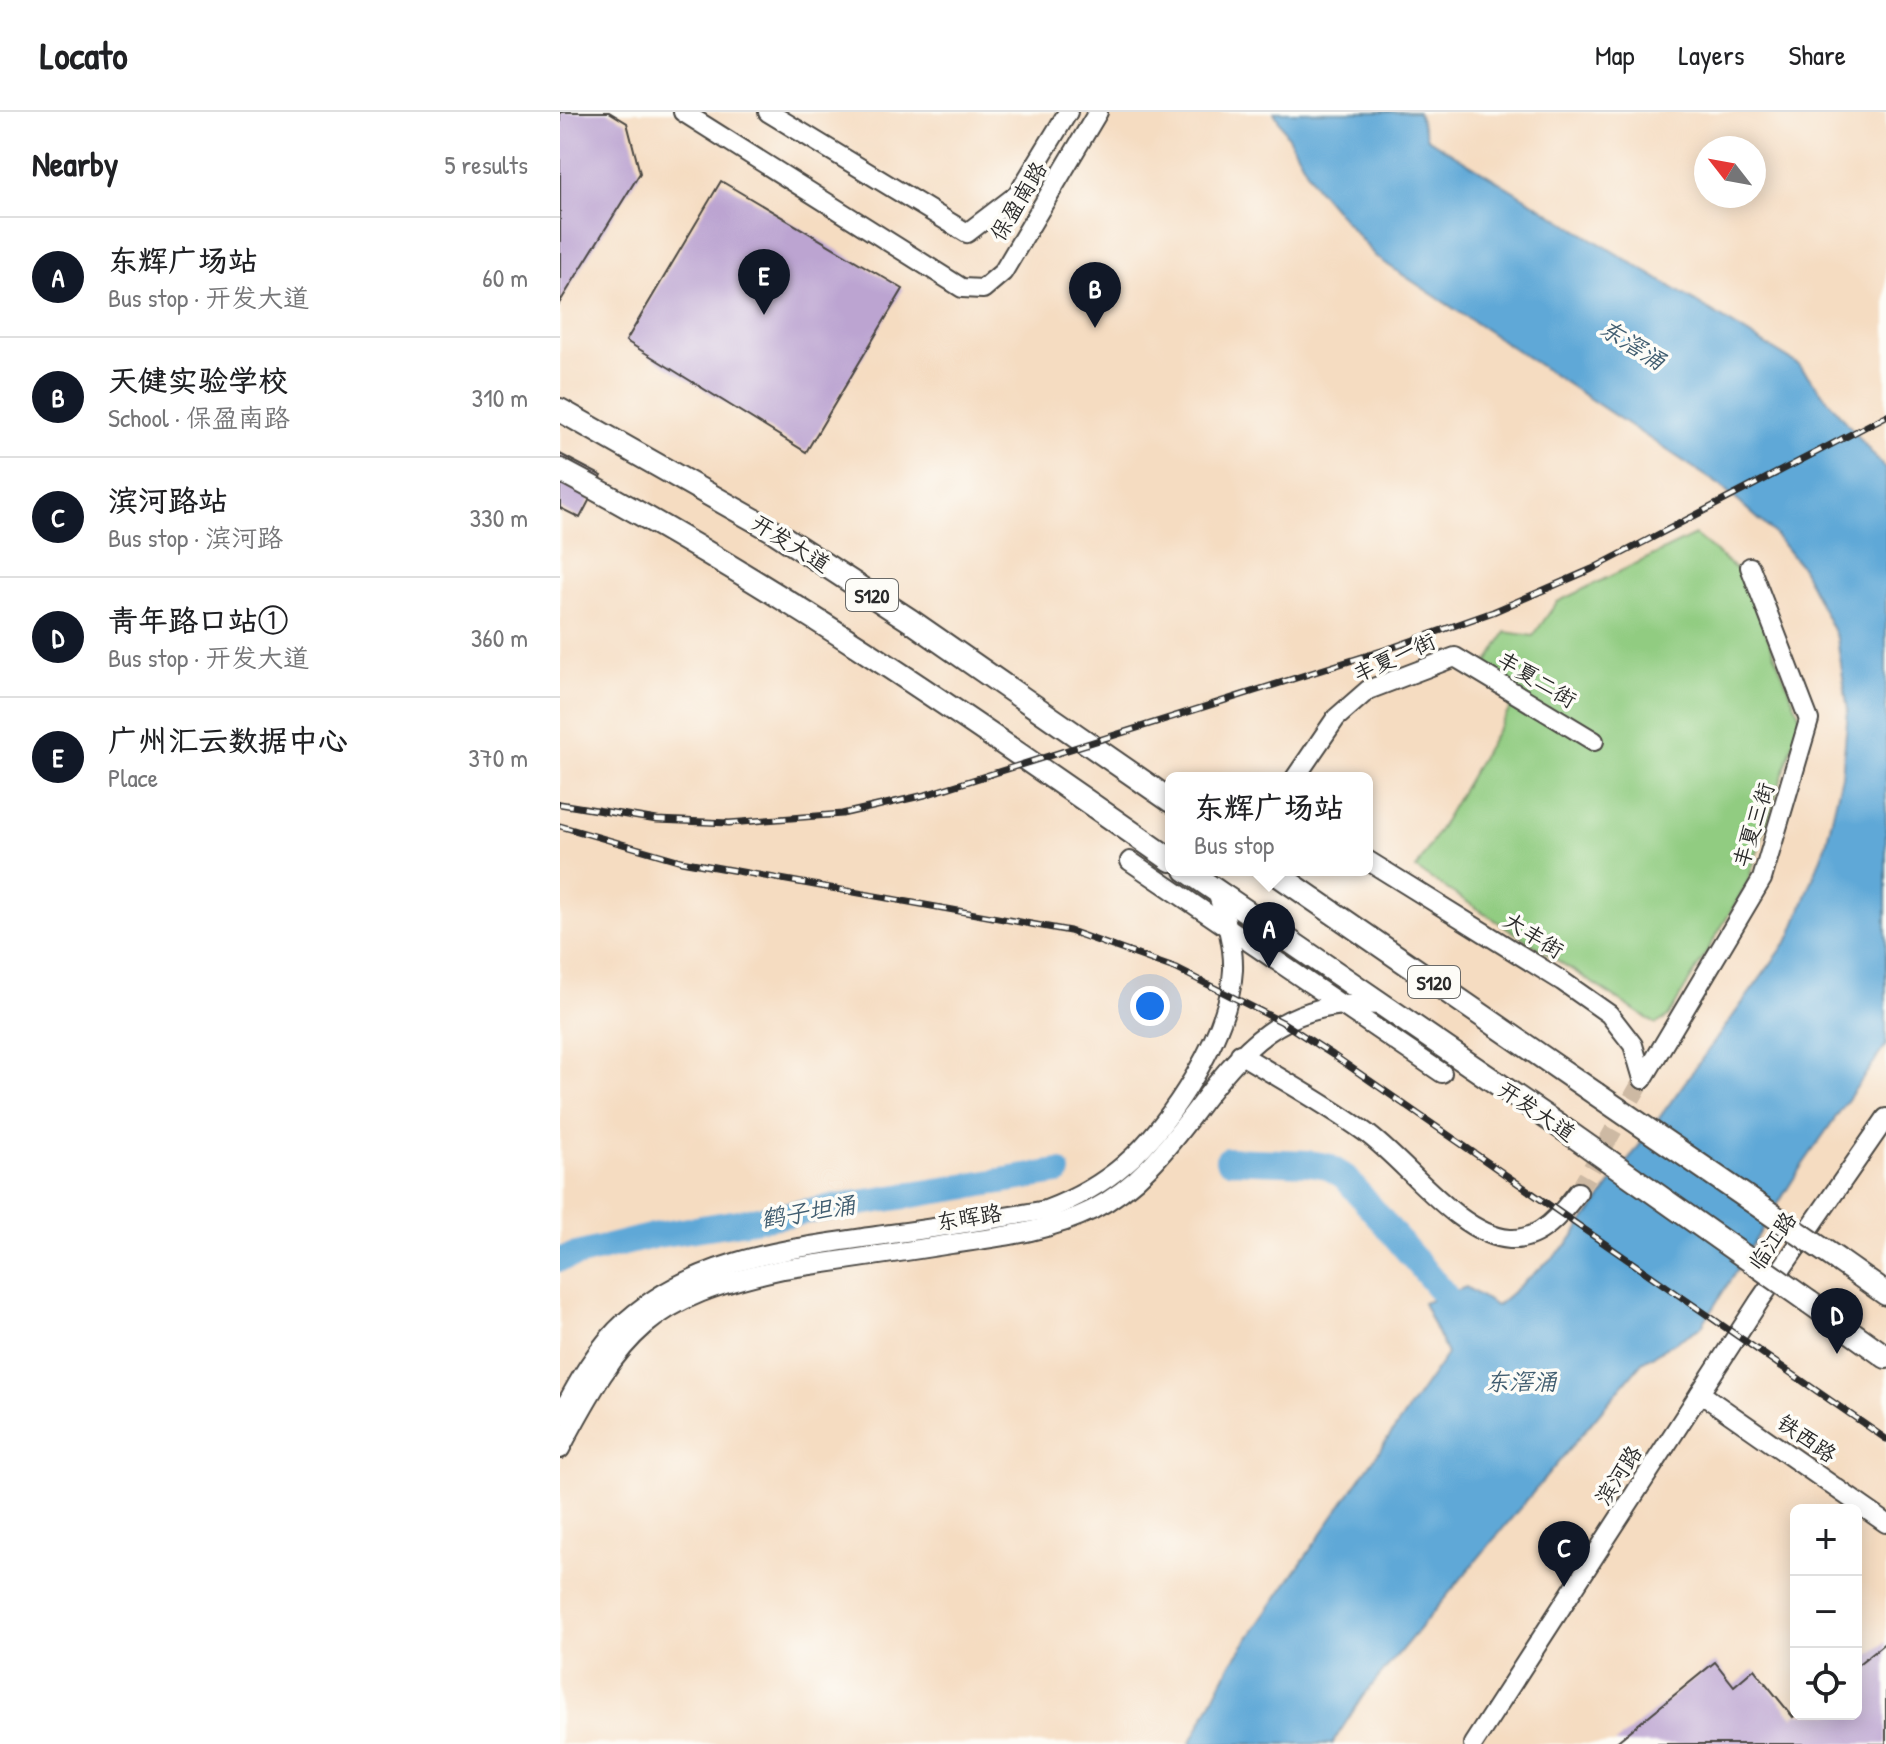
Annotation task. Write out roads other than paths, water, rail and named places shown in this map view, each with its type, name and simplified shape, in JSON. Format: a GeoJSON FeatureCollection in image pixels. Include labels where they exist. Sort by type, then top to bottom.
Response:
{"type":"FeatureCollection","features":[{"type":"Feature","properties":{"kind":"main road","name":"开发大道"},"geometry":{"type":"LineString","coordinates":[[560,410],[772,530],[911,621],[1165,797]]}},
{"type":"Feature","properties":{"kind":"main road","name":"S120"},"geometry":{"type":"LineString","coordinates":[[560,470],[734,568],[915,682],[1165,856]]}},
{"type":"Feature","properties":{"kind":"main road","name":"开发大道"},"geometry":{"type":"LineString","coordinates":[[1194,876],[1568,1132],[1886,1357]]}},
{"type":"Feature","properties":{"kind":"main road","name":"S120"},"geometry":{"type":"LineString","coordinates":[[1280,876],[1886,1294]]}},
{"type":"Feature","properties":{"kind":"street","name":"保盈南路"},"geometry":{"type":"LineString","coordinates":[[683,112],[962,288],[983,289],[1003,272],[1098,112]]}},
{"type":"Feature","properties":{"kind":"street","name":"保盈南路"},"geometry":{"type":"LineString","coordinates":[[768,112],[967,233],[1018,194],[1068,112]]}},
{"type":"Feature","properties":{"kind":"street","name":"丰夏三街"},"geometry":{"type":"LineString","coordinates":[[1643,1079],[1762,879],[1809,720],[1750,567]]}},
{"type":"Feature","properties":{"kind":"street","name":"丰夏二街"},"geometry":{"type":"LineString","coordinates":[[1455,657],[1594,741]]}},
{"type":"Feature","properties":{"kind":"street","name":"丰夏一街"},"geometry":{"type":"LineString","coordinates":[[1299,772],[1319,738],[1351,703],[1368,690],[1455,657]]}},
{"type":"Feature","properties":{"kind":"street"},"geometry":{"type":"LineString","coordinates":[[1130,861],[1442,1073]]}},
{"type":"Feature","properties":{"kind":"street","name":"大丰街"},"geometry":{"type":"LineString","coordinates":[[1373,864],[1562,981],[1609,1014],[1633,1045],[1643,1079]]}},
{"type":"Feature","properties":{"kind":"street","name":"东晖路"},"geometry":{"type":"LineString","coordinates":[[560,1416],[596,1355],[626,1321],[651,1302],[702,1273],[774,1253],[1046,1210],[1071,1201],[1124,1165],[1190,1082],[1218,1027],[1233,972],[1229,929],[1217,892]]}},
{"type":"Feature","properties":{"kind":"street","name":"东晖路"},"geometry":{"type":"LineString","coordinates":[[560,1449],[599,1380],[624,1344],[661,1310],[681,1299],[741,1278],[1055,1227],[1114,1198],[1137,1180],[1240,1054],[1282,1022],[1342,1005],[1379,1005]]}},
{"type":"Feature","properties":{"kind":"street"},"geometry":{"type":"LineString","coordinates":[[1240,1054],[1363,1130],[1453,1211],[1494,1236],[1527,1237],[1546,1226],[1578,1192]]}},
{"type":"Feature","properties":{"kind":"street","name":"临江路"},"geometry":{"type":"LineString","coordinates":[[1700,1393],[1886,1118]]}},
{"type":"Feature","properties":{"kind":"street","name":"铁西路"},"geometry":{"type":"LineString","coordinates":[[1700,1393],[1886,1523]]}},
{"type":"Feature","properties":{"kind":"street","name":"滨河路"},"geometry":{"type":"LineString","coordinates":[[1473,1744],[1700,1393]]}},
{"type":"Feature","properties":{"kind":"water","name":"东滘涌"},"geometry":{"type":"Polygon","coordinates":[[[1274,112],[1418,112],[1427,138],[1799,365],[1886,470],[1886,1045],[1801,1167],[1701,1327],[1642,1362],[1363,1696],[1332,1744],[1190,1744],[1232,1662],[1447,1354],[1423,1303],[1466,1287],[1496,1306],[1567,1245],[1791,936],[1826,844],[1842,776],[1848,710],[1837,638],[1802,568],[1773,532],[1721,486],[1376,257],[1316,187],[1274,112]]]}},
{"type":"Feature","properties":{"kind":"waterway","name":"鹤子坦涌"},"geometry":{"type":"LineString","coordinates":[[1228,1160],[1309,1163],[1327,1166],[1345,1177],[1445,1295]]}},
{"type":"Feature","properties":{"kind":"waterway","name":"鹤子坦涌"},"geometry":{"type":"LineString","coordinates":[[560,1259],[657,1235],[1058,1172]]}},
{"type":"Feature","properties":{"kind":"tunnel"},"geometry":{"type":"LineString","coordinates":[[1578,1192],[1643,1079]]}},
{"type":"Feature","properties":{"kind":"railway"},"geometry":{"type":"LineString","coordinates":[[560,804],[657,820],[729,823],[842,814],[925,795],[1394,647],[1493,612],[1592,569],[1886,416]]}},
{"type":"Feature","properties":{"kind":"railway"},"geometry":{"type":"LineString","coordinates":[[560,826],[681,861],[1070,931],[1177,969],[1282,1022],[1333,1055],[1886,1439]]}},
{"type":"Feature","properties":{"kind":"place","name":"广州汇云数据中心"},"geometry":{"type":"Point","coordinates":[764,315]}},
{"type":"Feature","properties":{"kind":"place","name":"天健实验学校"},"geometry":{"type":"Point","coordinates":[1095,328]}},
{"type":"Feature","properties":{"kind":"place","name":"东辉广场站"},"geometry":{"type":"Point","coordinates":[1269,968]}},
{"type":"Feature","properties":{"kind":"place","name":"青年路口站①"},"geometry":{"type":"Point","coordinates":[1837,1354]}},
{"type":"Feature","properties":{"kind":"place","name":"滨河路站"},"geometry":{"type":"Point","coordinates":[1564,1587]}}]}
